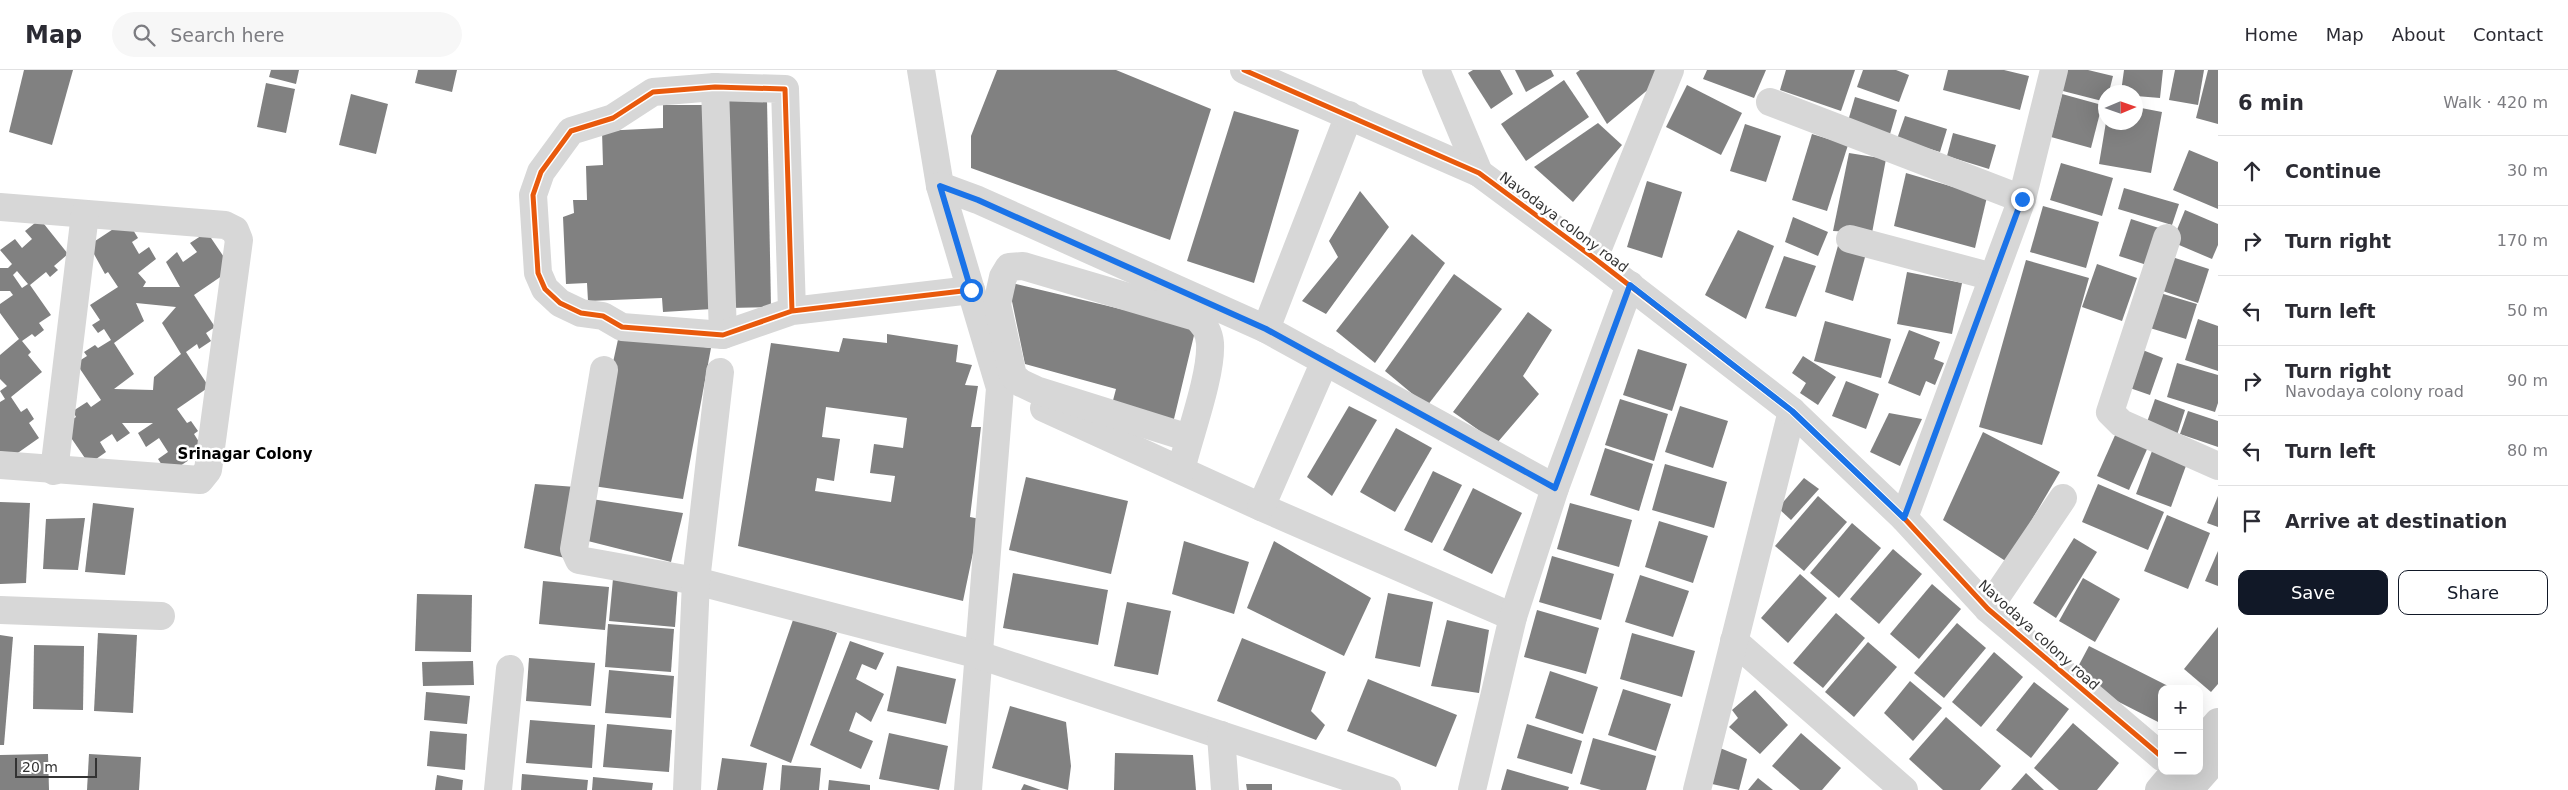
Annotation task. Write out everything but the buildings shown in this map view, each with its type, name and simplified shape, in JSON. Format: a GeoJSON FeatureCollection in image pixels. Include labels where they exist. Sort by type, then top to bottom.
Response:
{"type":"FeatureCollection","features":[{"type":"Feature","properties":{"kind":"main road"},"geometry":{"type":"LineString","coordinates":[[2203,739],[2218,722]]}},
{"type":"Feature","properties":{"kind":"main road"},"geometry":{"type":"LineString","coordinates":[[2159,790],[2192,783],[2218,758]]}},
{"type":"Feature","properties":{"kind":"street"},"geometry":{"type":"LineString","coordinates":[[921,70],[940,186],[1000,388],[968,790]]}},
{"type":"Feature","properties":{"kind":"street","name":"Navodaya colony road"},"geometry":{"type":"LineString","coordinates":[[1244,70],[1349,114],[1479,173],[1594,258],[1792,411],[1904,518],[1988,609],[2158,753]]}},
{"type":"Feature","properties":{"kind":"street"},"geometry":{"type":"LineString","coordinates":[[1436,70],[1479,173]]}},
{"type":"Feature","properties":{"kind":"street"},"geometry":{"type":"LineString","coordinates":[[1594,258],[1670,70]]}},
{"type":"Feature","properties":{"kind":"street"},"geometry":{"type":"LineString","coordinates":[[1904,518],[2022,199],[2054,70]]}},
{"type":"Feature","properties":{"kind":"street"},"geometry":{"type":"LineString","coordinates":[[792,311],[785,89],[715,87],[653,92],[613,118],[571,131],[541,172],[533,194],[538,273],[544,289],[560,303],[581,313],[603,316],[622,327],[723,335],[792,311],[971,290]]}},
{"type":"Feature","properties":{"kind":"street"},"geometry":{"type":"LineString","coordinates":[[715,87],[723,335]]}},
{"type":"Feature","properties":{"kind":"street"},"geometry":{"type":"LineString","coordinates":[[1770,102],[2022,199]]}},
{"type":"Feature","properties":{"kind":"street"},"geometry":{"type":"LineString","coordinates":[[1266,329],[1349,114]]}},
{"type":"Feature","properties":{"kind":"street"},"geometry":{"type":"LineString","coordinates":[[940,186],[978,200],[1266,329],[1555,488]]}},
{"type":"Feature","properties":{"kind":"street"},"geometry":{"type":"LineString","coordinates":[[0,207],[225,225],[235,230],[239,240],[208,470],[200,480],[54,471],[0,465]]}},
{"type":"Feature","properties":{"kind":"street"},"geometry":{"type":"LineString","coordinates":[[54,471],[85,214]]}},
{"type":"Feature","properties":{"kind":"street"},"geometry":{"type":"LineString","coordinates":[[2167,238],[2110,412],[2121,422],[2218,466]]}},
{"type":"Feature","properties":{"kind":"street"},"geometry":{"type":"LineString","coordinates":[[1850,239],[1993,277]]}},
{"type":"Feature","properties":{"kind":"street"},"geometry":{"type":"LineString","coordinates":[[1181,470],[1207,370],[1210,342],[1205,325],[1196,317],[1168,308],[1023,266],[1010,267],[1004,277],[997,304],[1013,376],[1021,383],[1036,390],[1189,438]]}},
{"type":"Feature","properties":{"kind":"street"},"geometry":{"type":"LineString","coordinates":[[1472,790],[1513,617],[1555,488],[1630,285]]}},
{"type":"Feature","properties":{"kind":"street"},"geometry":{"type":"LineString","coordinates":[[1261,507],[1325,361]]}},
{"type":"Feature","properties":{"kind":"street"},"geometry":{"type":"LineString","coordinates":[[604,370],[574,549],[575,556],[589,563],[696,581],[979,655],[1387,790]]}},
{"type":"Feature","properties":{"kind":"street"},"geometry":{"type":"LineString","coordinates":[[687,790],[696,581],[720,372]]}},
{"type":"Feature","properties":{"kind":"street"},"geometry":{"type":"LineString","coordinates":[[1000,388],[1261,507],[1513,617]]}},
{"type":"Feature","properties":{"kind":"street"},"geometry":{"type":"LineString","coordinates":[[1697,790],[1792,411]]}},
{"type":"Feature","properties":{"kind":"street"},"geometry":{"type":"LineString","coordinates":[[1988,609],[2063,498]]}},
{"type":"Feature","properties":{"kind":"street"},"geometry":{"type":"LineString","coordinates":[[0,610],[161,616]]}},
{"type":"Feature","properties":{"kind":"street"},"geometry":{"type":"LineString","coordinates":[[1734,642],[1886,784]]}},
{"type":"Feature","properties":{"kind":"street"},"geometry":{"type":"LineString","coordinates":[[498,790],[510,668]]}},
{"type":"Feature","properties":{"kind":"street"},"geometry":{"type":"LineString","coordinates":[[1221,735],[1225,790]]}},
{"type":"Feature","properties":{"kind":"cycle path"},"geometry":{"type":"LineString","coordinates":[[1244,70],[1479,173],[1594,258],[1792,411],[1904,518],[1988,609],[2158,754]]}},
{"type":"Feature","properties":{"kind":"cycle path"},"geometry":{"type":"LineString","coordinates":[[792,311],[785,89],[715,87],[653,92],[613,118],[571,131],[541,172],[533,195],[538,273],[545,289],[560,303],[581,313],[603,316],[622,327],[723,335],[792,311],[971,290]]}},
{"type":"Feature","properties":{"kind":"district","name":"Srinagar Colony"},"geometry":{"type":"Point","coordinates":[245,454]}},
{"type":"Feature","properties":{"kind":"route"},"geometry":{"type":"LineString","coordinates":[[971,290],[940,186],[978,200],[1266,329],[1555,488],[1630,285],[1792,411],[1904,518],[2022,199]]}}]}
